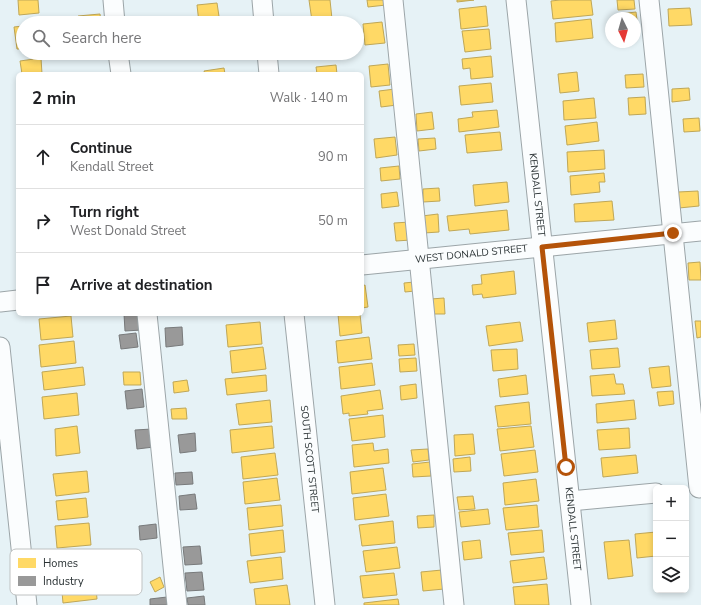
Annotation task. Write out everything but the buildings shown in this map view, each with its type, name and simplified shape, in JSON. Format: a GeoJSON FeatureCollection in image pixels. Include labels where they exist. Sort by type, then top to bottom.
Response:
{"type":"FeatureCollection","features":[{"type":"Feature","properties":{"kind":"street"},"geometry":{"type":"LineString","coordinates":[[112,0],[114,16]]}},
{"type":"Feature","properties":{"kind":"street"},"geometry":{"type":"LineString","coordinates":[[262,0],[263,16]]}},
{"type":"Feature","properties":{"kind":"street"},"geometry":{"type":"LineString","coordinates":[[393,0],[454,605]]}},
{"type":"Feature","properties":{"kind":"street","name":"KENDALL STREET"},"geometry":{"type":"LineString","coordinates":[[516,0],[581,605]]}},
{"type":"Feature","properties":{"kind":"street"},"geometry":{"type":"LineString","coordinates":[[649,0],[673,233],[696,489]]}},
{"type":"Feature","properties":{"kind":"street"},"geometry":{"type":"LineString","coordinates":[[119,60],[121,72]]}},
{"type":"Feature","properties":{"kind":"street"},"geometry":{"type":"LineString","coordinates":[[268,60],[269,72]]}},
{"type":"Feature","properties":{"kind":"street","name":"WEST DONALD STREET"},"geometry":{"type":"LineString","coordinates":[[364,265],[701,231]]}},
{"type":"Feature","properties":{"kind":"street"},"geometry":{"type":"LineString","coordinates":[[0,302],[16,300]]}},
{"type":"Feature","properties":{"kind":"street"},"geometry":{"type":"LineString","coordinates":[[146,316],[177,605]]}},
{"type":"Feature","properties":{"kind":"street","name":"SOUTH SCOTT STREET"},"geometry":{"type":"LineString","coordinates":[[294,316],[325,605]]}},
{"type":"Feature","properties":{"kind":"street"},"geometry":{"type":"LineString","coordinates":[[0,347],[21,549]]}},
{"type":"Feature","properties":{"kind":"street"},"geometry":{"type":"LineString","coordinates":[[570,501],[653,493]]}},
{"type":"Feature","properties":{"kind":"street"},"geometry":{"type":"LineString","coordinates":[[26,595],[27,605]]}},
{"type":"Feature","properties":{"kind":"route"},"geometry":{"type":"LineString","coordinates":[[566,467],[542,247],[673,233]]}}]}
